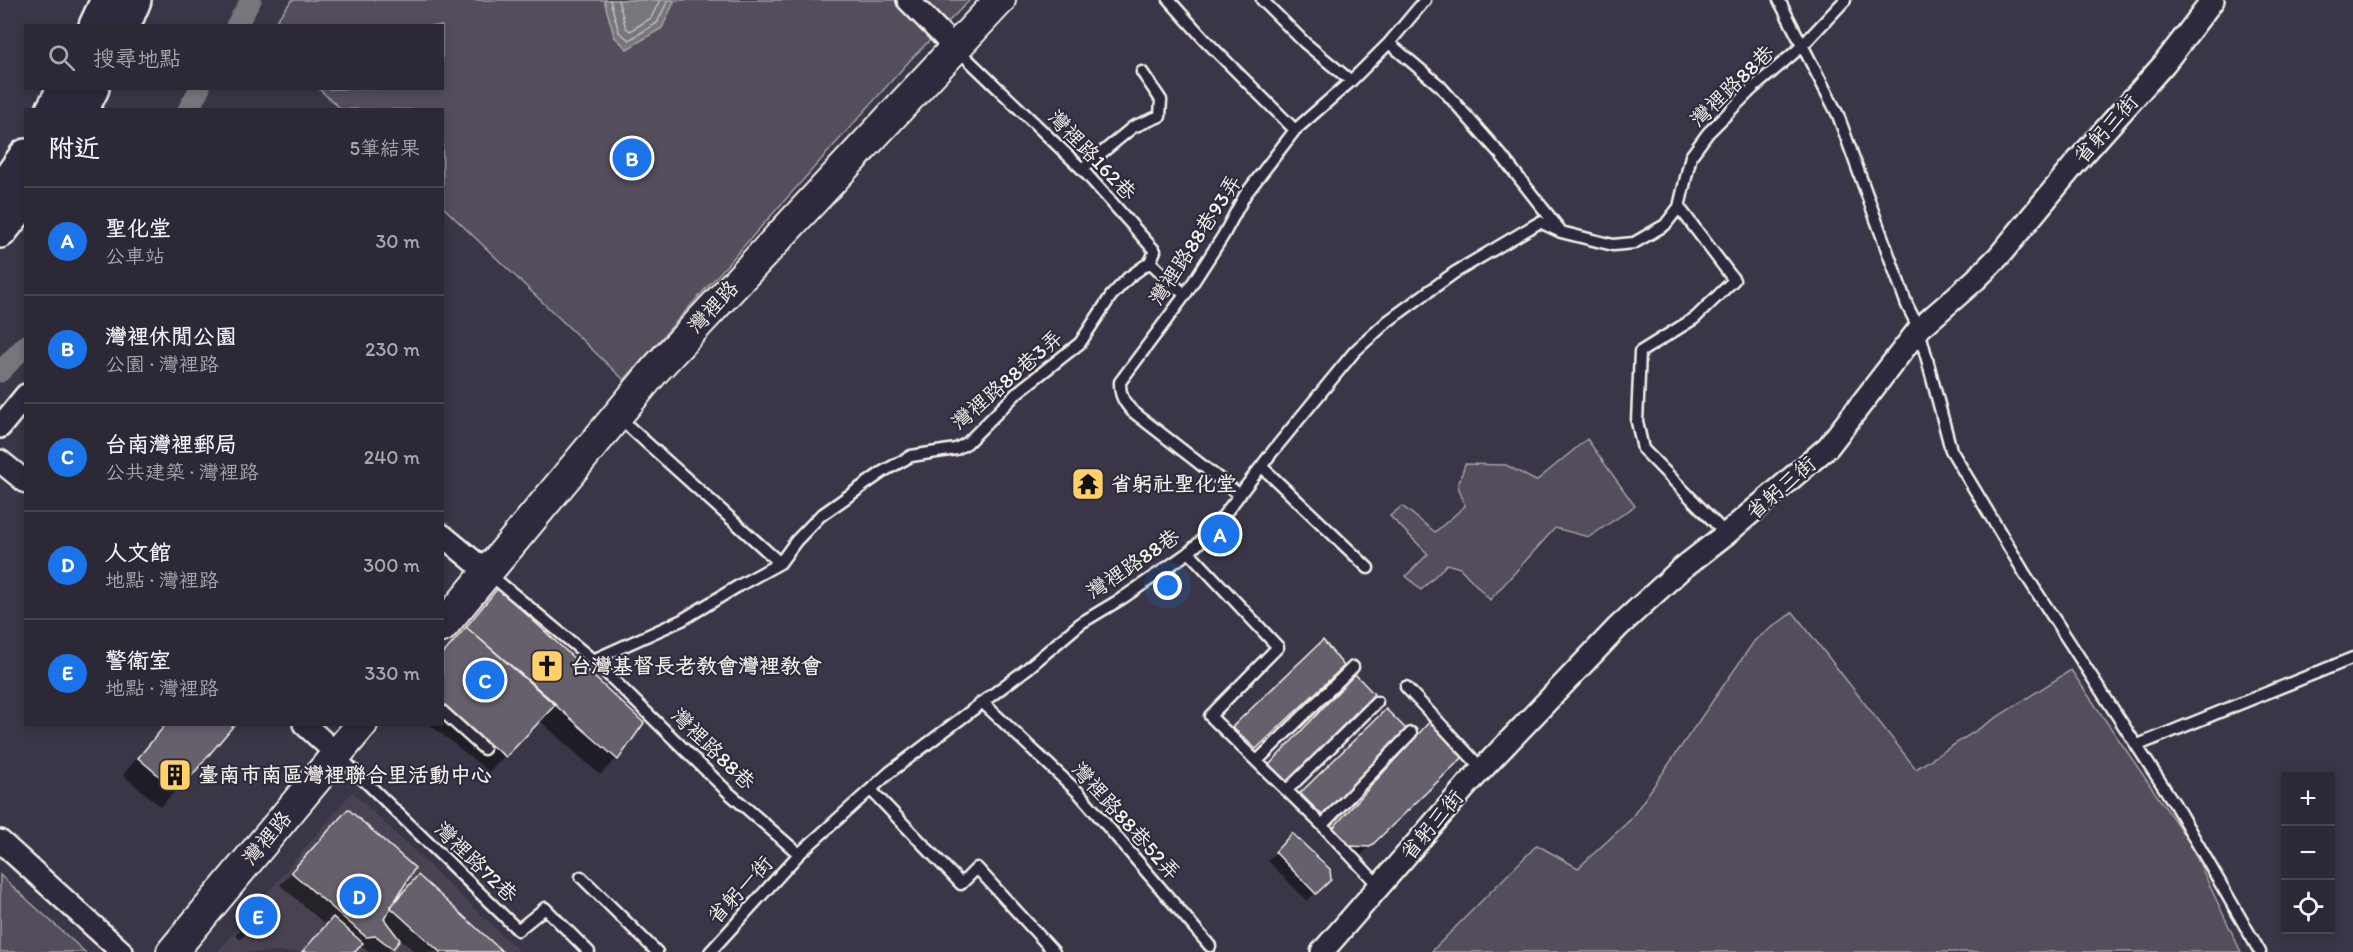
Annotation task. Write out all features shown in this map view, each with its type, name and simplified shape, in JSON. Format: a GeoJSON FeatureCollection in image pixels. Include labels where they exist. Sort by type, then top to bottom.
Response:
{"type":"FeatureCollection","features":[{"type":"Feature","properties":{"kind":"main road"},"geometry":{"type":"LineString","coordinates":[[97,24],[108,0]]}},
{"type":"Feature","properties":{"kind":"main road"},"geometry":{"type":"LineString","coordinates":[[124,24],[134,0]]}},
{"type":"Feature","properties":{"kind":"main road"},"geometry":{"type":"LineString","coordinates":[[54,108],[64,90]]}},
{"type":"Feature","properties":{"kind":"main road"},"geometry":{"type":"LineString","coordinates":[[82,108],[91,90]]}},
{"type":"Feature","properties":{"kind":"main road"},"geometry":{"type":"LineString","coordinates":[[0,193],[24,159]]}},
{"type":"Feature","properties":{"kind":"main road"},"geometry":{"type":"LineString","coordinates":[[0,231],[24,201]]}},
{"type":"Feature","properties":{"kind":"street"},"geometry":{"type":"LineString","coordinates":[[908,0],[954,47]]}},
{"type":"Feature","properties":{"kind":"street","name":"灣裡路"},"geometry":{"type":"LineString","coordinates":[[444,625],[655,370],[1000,0]]}},
{"type":"Feature","properties":{"kind":"street","name":"省躬三街"},"geometry":{"type":"LineString","coordinates":[[1322,952],[1482,769],[1618,627],[1680,570],[1828,447],[1918,329],[1999,256],[2074,165],[2164,64],[2213,0]]}},
{"type":"Feature","properties":{"kind":"street"},"geometry":{"type":"LineString","coordinates":[[0,427],[24,397]]}},
{"type":"Feature","properties":{"kind":"street"},"geometry":{"type":"LineString","coordinates":[[0,461],[24,480]]}},
{"type":"Feature","properties":{"kind":"street"},"geometry":{"type":"LineString","coordinates":[[444,537],[488,573]]}},
{"type":"Feature","properties":{"kind":"street"},"geometry":{"type":"LineString","coordinates":[[306,726],[337,754]]}},
{"type":"Feature","properties":{"kind":"street","name":"灣裡路"},"geometry":{"type":"LineString","coordinates":[[172,952],[360,726]]}},
{"type":"Feature","properties":{"kind":"street"},"geometry":{"type":"LineString","coordinates":[[0,841],[122,952]]}},
{"type":"Feature","properties":{"kind":"lane"},"geometry":{"type":"LineString","coordinates":[[1169,0],[1205,40],[1295,130]]}},
{"type":"Feature","properties":{"kind":"lane"},"geometry":{"type":"LineString","coordinates":[[1262,0],[1305,43],[1351,81]]}},
{"type":"Feature","properties":{"kind":"lane","name":"灣裡路88巷93弄"},"geometry":{"type":"LineString","coordinates":[[1240,495],[1132,411],[1123,400],[1120,382],[1185,295],[1223,236],[1245,195],[1295,130],[1351,81],[1389,43],[1425,0]]}},
{"type":"Feature","properties":{"kind":"lane"},"geometry":{"type":"LineString","coordinates":[[1779,0],[1838,115],[1918,329],[1952,450],[2025,574],[2174,803],[2260,952]]}},
{"type":"Feature","properties":{"kind":"lane","name":"灣裡路88巷"},"geometry":{"type":"LineString","coordinates":[[488,573],[593,660],[729,793],[799,854],[921,747],[1028,668],[1081,623],[1189,552],[1211,532],[1355,351],[1388,321],[1454,273],[1540,222],[1561,232],[1613,246],[1634,243],[1665,225],[1679,207],[1692,156],[1708,133],[1752,89],[1802,47],[1845,0]]}},
{"type":"Feature","properties":{"kind":"lane"},"geometry":{"type":"LineString","coordinates":[[1389,43],[1440,86],[1501,155],[1561,232]]}},
{"type":"Feature","properties":{"kind":"lane","name":"灣裡路162巷"},"geometry":{"type":"LineString","coordinates":[[954,47],[1082,170],[1155,251],[1150,262]]}},
{"type":"Feature","properties":{"kind":"lane"},"geometry":{"type":"LineString","coordinates":[[1082,170],[1133,126],[1160,116],[1161,100],[1142,72]]}},
{"type":"Feature","properties":{"kind":"lane"},"geometry":{"type":"LineString","coordinates":[[1679,207],[1734,280],[1695,318],[1640,352],[1636,422],[1643,449],[1726,534]]}},
{"type":"Feature","properties":{"kind":"lane"},"geometry":{"type":"LineString","coordinates":[[1150,262],[1185,295]]}},
{"type":"Feature","properties":{"kind":"lane","name":"灣裡路88巷3弄"},"geometry":{"type":"LineString","coordinates":[[593,660],[682,620],[780,563],[820,516],[884,471],[911,456],[956,449],[967,443],[1019,391],[1080,343],[1112,296],[1129,277],[1150,262]]}},
{"type":"Feature","properties":{"kind":"lane"},"geometry":{"type":"LineString","coordinates":[[617,416],[780,563]]}},
{"type":"Feature","properties":{"kind":"lane"},"geometry":{"type":"LineString","coordinates":[[1262,467],[1368,568]]}},
{"type":"Feature","properties":{"kind":"lane"},"geometry":{"type":"LineString","coordinates":[[1189,552],[1278,647],[1210,716],[1322,825],[1380,887]]}},
{"type":"Feature","properties":{"kind":"lane"},"geometry":{"type":"LineString","coordinates":[[2138,745],[2353,658]]}},
{"type":"Feature","properties":{"kind":"lane"},"geometry":{"type":"LineString","coordinates":[[1257,761],[1353,667]]}},
{"type":"Feature","properties":{"kind":"lane"},"geometry":{"type":"LineString","coordinates":[[1406,687],[1482,769]]}},
{"type":"Feature","properties":{"kind":"lane","name":"灣裡路88巷52弄"},"geometry":{"type":"LineString","coordinates":[[982,702],[1079,793],[1209,946]]}},
{"type":"Feature","properties":{"kind":"lane"},"geometry":{"type":"LineString","coordinates":[[1287,790],[1377,702]]}},
{"type":"Feature","properties":{"kind":"lane"},"geometry":{"type":"LineString","coordinates":[[444,713],[484,749]]}},
{"type":"Feature","properties":{"kind":"lane"},"geometry":{"type":"LineString","coordinates":[[1322,825],[1412,733]]}},
{"type":"Feature","properties":{"kind":"lane","name":"灣裡路72巷"},"geometry":{"type":"LineString","coordinates":[[337,754],[518,930],[545,908],[589,952]]}},
{"type":"Feature","properties":{"kind":"lane"},"geometry":{"type":"LineString","coordinates":[[871,790],[961,884],[977,868],[1054,952]]}},
{"type":"Feature","properties":{"kind":"lane","name":"省躬一街"},"geometry":{"type":"LineString","coordinates":[[710,952],[799,854]]}},
{"type":"Feature","properties":{"kind":"lane"},"geometry":{"type":"LineString","coordinates":[[580,877],[657,952]]}},
{"type":"Feature","properties":{"kind":"shaded area"},"geometry":{"type":"Polygon","coordinates":[[[292,0],[970,0],[912,58],[624,380],[444,208],[444,108],[340,108],[320,90],[444,90],[444,24],[274,24],[292,0]]]}},
{"type":"Feature","properties":{"kind":"shaded area"},"geometry":{"type":"Polygon","coordinates":[[[1587,439],[1635,506],[1589,537],[1555,528],[1490,600],[1460,568],[1447,564],[1421,590],[1406,576],[1428,554],[1390,516],[1402,506],[1435,532],[1465,506],[1458,486],[1465,464],[1506,465],[1536,481],[1587,439]]]}},
{"type":"Feature","properties":{"kind":"shaded area"},"geometry":{"type":"Polygon","coordinates":[[[1793,612],[1916,769],[2071,670],[2189,842],[2241,952],[1431,952],[1537,845],[1578,868],[1630,820],[1755,640],[1793,612]]]}},
{"type":"Feature","properties":{"kind":"shaded area"},"geometry":{"type":"Polygon","coordinates":[[[352,792],[520,952],[218,952],[352,792]]]}},
{"type":"Feature","properties":{"kind":"shaded area"},"geometry":{"type":"Polygon","coordinates":[[[0,875],[85,952],[0,952],[0,875]]]}},
{"type":"Feature","properties":{"kind":"water"},"geometry":{"type":"Polygon","coordinates":[[[604,0],[673,0],[674,2],[662,28],[627,49],[614,36],[604,0]]]}},
{"type":"Feature","properties":{"kind":"building","name":"台灣基督長老教會灣裡教會"},"geometry":{"type":"Polygon","coordinates":[[[498,588],[644,723],[618,760],[466,627],[498,588]]]}},
{"type":"Feature","properties":{"kind":"building"},"geometry":{"type":"Polygon","coordinates":[[[466,627],[556,704],[506,757],[444,709],[444,653],[466,627]]]}},
{"type":"Feature","properties":{"kind":"building"},"geometry":{"type":"Polygon","coordinates":[[[1323,640],[1344,666],[1256,749],[1232,727],[1323,640]]]}},
{"type":"Feature","properties":{"kind":"building"},"geometry":{"type":"Polygon","coordinates":[[[1355,674],[1374,694],[1287,783],[1268,766],[1355,674]]]}},
{"type":"Feature","properties":{"kind":"building"},"geometry":{"type":"Polygon","coordinates":[[[1386,709],[1407,730],[1323,816],[1300,793],[1386,709]]]}},
{"type":"Feature","properties":{"kind":"building"},"geometry":{"type":"Polygon","coordinates":[[[1431,720],[1459,750],[1462,758],[1370,847],[1348,846],[1331,830],[1431,720]]]}},
{"type":"Feature","properties":{"kind":"building","name":"臺南市南區灣裡聯合里活動中心"},"geometry":{"type":"Polygon","coordinates":[[[164,726],[233,726],[178,792],[138,758],[164,726]]]}},
{"type":"Feature","properties":{"kind":"building"},"geometry":{"type":"Polygon","coordinates":[[[348,809],[415,868],[384,919],[400,940],[393,949],[376,936],[366,937],[291,872],[348,809]]]}},
{"type":"Feature","properties":{"kind":"building"},"geometry":{"type":"Polygon","coordinates":[[[1292,833],[1330,869],[1331,880],[1316,894],[1275,852],[1292,833]]]}},
{"type":"Feature","properties":{"kind":"building"},"geometry":{"type":"Polygon","coordinates":[[[418,875],[503,952],[440,952],[390,907],[418,875]]]}},
{"type":"Feature","properties":{"kind":"building"},"geometry":{"type":"Polygon","coordinates":[[[264,903],[271,910],[254,929],[246,922],[264,903]]]}},
{"type":"Feature","properties":{"kind":"building"},"geometry":{"type":"Polygon","coordinates":[[[333,917],[363,943],[355,952],[302,952],[333,917]]]}},
{"type":"Feature","properties":{"kind":"waterway"},"geometry":{"type":"LineString","coordinates":[[237,24],[251,0]]}},
{"type":"Feature","properties":{"kind":"waterway"},"geometry":{"type":"LineString","coordinates":[[189,108],[199,90]]}},
{"type":"Feature","properties":{"kind":"waterway"},"geometry":{"type":"LineString","coordinates":[[0,372],[24,347]]}},
{"type":"Feature","properties":{"kind":"place","name":"灣裡休閒公園"},"geometry":{"type":"Point","coordinates":[632,158]}},
{"type":"Feature","properties":{"kind":"place","name":"省躬社聖化堂"},"geometry":{"type":"Point","coordinates":[1088,484]}},
{"type":"Feature","properties":{"kind":"place","name":"聖化堂"},"geometry":{"type":"Point","coordinates":[1220,534]}},
{"type":"Feature","properties":{"kind":"place","name":"台灣基督長老教會灣裡教會"},"geometry":{"type":"Point","coordinates":[547,666]}},
{"type":"Feature","properties":{"kind":"place","name":"台南灣裡郵局"},"geometry":{"type":"Point","coordinates":[485,680]}},
{"type":"Feature","properties":{"kind":"place","name":"臺南市南區灣裡聯合里活動中心"},"geometry":{"type":"Point","coordinates":[175,775]}},
{"type":"Feature","properties":{"kind":"place","name":"人文館"},"geometry":{"type":"Point","coordinates":[359,896]}},
{"type":"Feature","properties":{"kind":"place","name":"警衛室"},"geometry":{"type":"Point","coordinates":[258,916]}}]}
